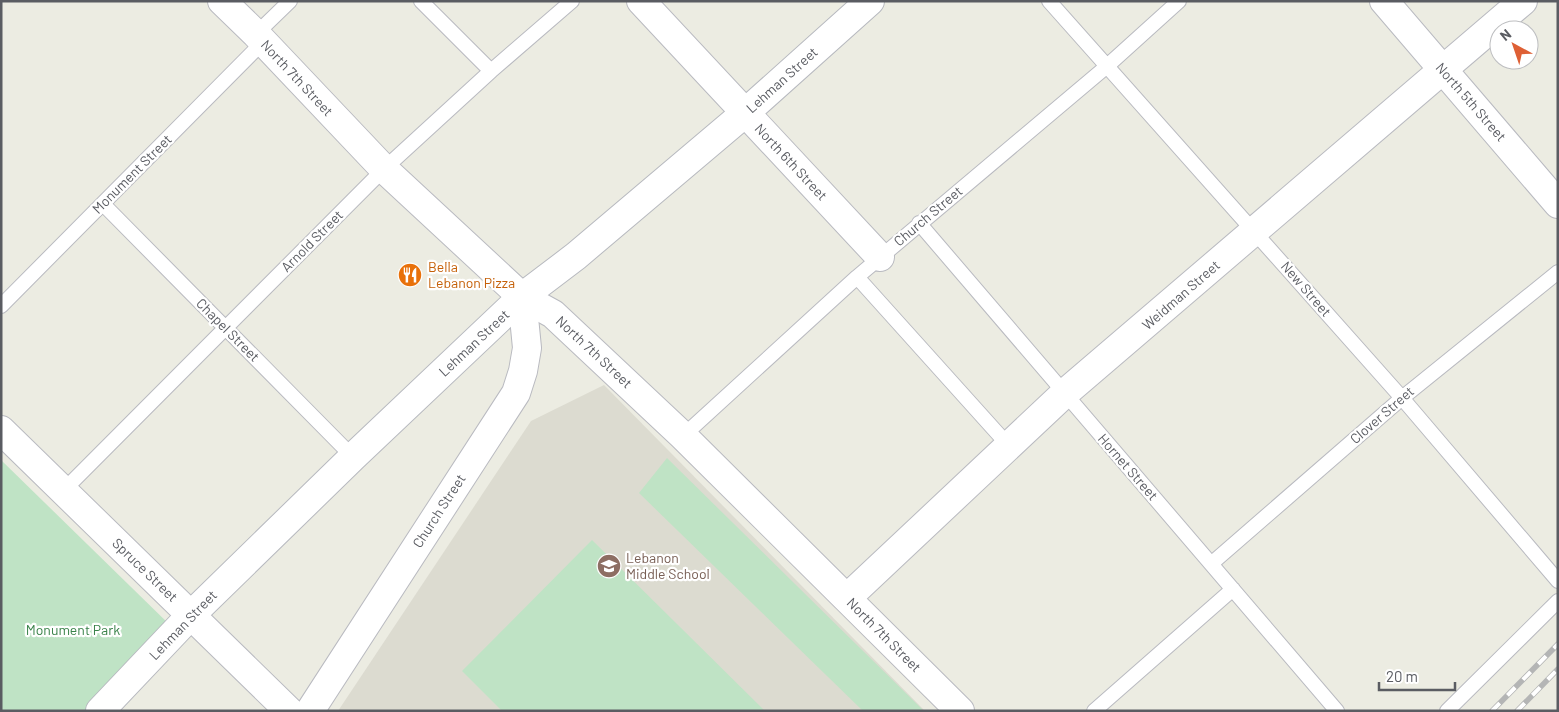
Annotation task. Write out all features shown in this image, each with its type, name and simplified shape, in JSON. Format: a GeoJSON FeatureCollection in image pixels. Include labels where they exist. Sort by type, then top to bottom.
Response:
{"type":"FeatureCollection","features":[{"type":"Feature","properties":{"kind":"street","name":"North 7th Street"},"geometry":{"type":"LineString","coordinates":[[222,1],[260,38],[384,169],[522,297],[553,314],[683,436],[960,711]]}},
{"type":"Feature","properties":{"kind":"street","name":"North 6th Street"},"geometry":{"type":"LineString","coordinates":[[641,1],[880,257]]}},
{"type":"Feature","properties":{"kind":"street","name":"Lehman Street"},"geometry":{"type":"LineString","coordinates":[[100,711],[191,615],[353,457],[522,297],[576,256],[745,113],[870,1]]}},
{"type":"Feature","properties":{"kind":"street","name":"North 5th Street"},"geometry":{"type":"LineString","coordinates":[[1384,1],[1558,204]]}},
{"type":"Feature","properties":{"kind":"street","name":"Weidman Street"},"geometry":{"type":"LineString","coordinates":[[847,598],[1065,393],[1523,1]]}},
{"type":"Feature","properties":{"kind":"street","name":"Church Street"},"geometry":{"type":"LineString","coordinates":[[310,711],[516,393],[524,371],[527,348],[522,297]]}},
{"type":"Feature","properties":{"kind":"street","name":"Spruce Street"},"geometry":{"type":"LineString","coordinates":[[1,430],[289,711]]}},
{"type":"Feature","properties":{"kind":"lane","name":"Monument Street"},"geometry":{"type":"LineString","coordinates":[[1,306],[103,204],[260,38],[290,1]]}},
{"type":"Feature","properties":{"kind":"lane"},"geometry":{"type":"LineString","coordinates":[[421,1],[491,71]]}},
{"type":"Feature","properties":{"kind":"lane","name":"Arnold Street"},"geometry":{"type":"LineString","coordinates":[[63,492],[384,169],[491,71],[572,1]]}},
{"type":"Feature","properties":{"kind":"lane","name":"New Street"},"geometry":{"type":"LineString","coordinates":[[1049,1],[1402,398],[1558,582]]}},
{"type":"Feature","properties":{"kind":"lane","name":"Church Street"},"geometry":{"type":"LineString","coordinates":[[683,436],[856,277],[1106,67],[1179,1]]}},
{"type":"Feature","properties":{"kind":"lane","name":"Chapel Street"},"geometry":{"type":"LineString","coordinates":[[103,204],[353,457]]}},
{"type":"Feature","properties":{"kind":"lane","name":"Hornet Street"},"geometry":{"type":"LineString","coordinates":[[920,224],[1337,711]]}},
{"type":"Feature","properties":{"kind":"lane","name":"Clover Street"},"geometry":{"type":"LineString","coordinates":[[1211,564],[1402,398],[1558,272]]}},
{"type":"Feature","properties":{"kind":"lane"},"geometry":{"type":"LineString","coordinates":[[856,277],[1010,446]]}},
{"type":"Feature","properties":{"kind":"lane"},"geometry":{"type":"LineString","coordinates":[[1094,711],[1232,589]]}},
{"type":"Feature","properties":{"kind":"lane"},"geometry":{"type":"LineString","coordinates":[[1447,711],[1558,601]]}},
{"type":"Feature","properties":{"kind":"shaded area","name":"Lebanon Middle School"},"geometry":{"type":"Polygon","coordinates":[[[604,385],[925,711],[338,711],[531,421],[604,385]]]}},
{"type":"Feature","properties":{"kind":"green space"},"geometry":{"type":"Polygon","coordinates":[[[667,458],[924,711],[863,711],[639,493],[667,458]]]}},
{"type":"Feature","properties":{"kind":"green space","name":"Monument Park"},"geometry":{"type":"Polygon","coordinates":[[[1,460],[173,628],[93,711],[1,711],[1,460]]]}},
{"type":"Feature","properties":{"kind":"green space"},"geometry":{"type":"Polygon","coordinates":[[[592,540],[765,711],[502,711],[462,671],[592,540]]]}},
{"type":"Feature","properties":{"kind":"railway"},"geometry":{"type":"LineString","coordinates":[[1492,711],[1558,644]]}},
{"type":"Feature","properties":{"kind":"railway"},"geometry":{"type":"LineString","coordinates":[[1517,711],[1558,669]]}},
{"type":"Feature","properties":{"kind":"place","name":"Bella Lebanon Pizza"},"geometry":{"type":"Point","coordinates":[410,275]}},
{"type":"Feature","properties":{"kind":"place","name":"Lebanon Middle School"},"geometry":{"type":"Point","coordinates":[609,566]}}]}
